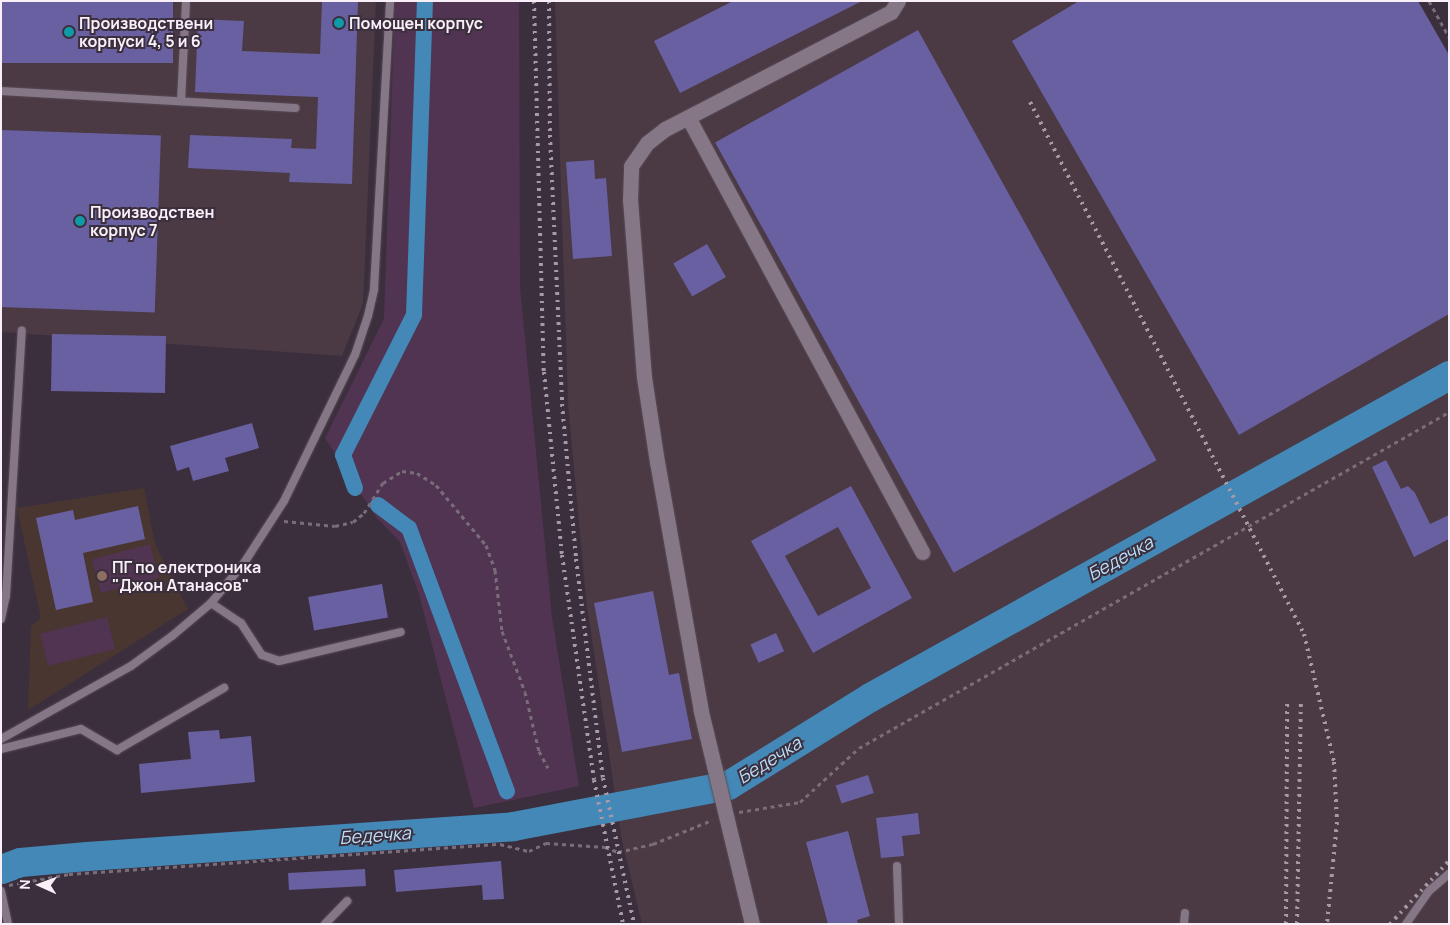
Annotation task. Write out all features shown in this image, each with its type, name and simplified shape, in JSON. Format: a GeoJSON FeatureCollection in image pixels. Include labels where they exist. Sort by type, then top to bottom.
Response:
{"type":"FeatureCollection","features":[{"type":"Feature","properties":{"kind":"street"},"geometry":{"type":"LineString","coordinates":[[752,924],[715,769],[682,610],[651,424],[630,200],[631,166],[647,143],[665,129],[689,119],[891,12],[898,1]]}},
{"type":"Feature","properties":{"kind":"street"},"geometry":{"type":"LineString","coordinates":[[689,119],[922,552]]}},
{"type":"Feature","properties":{"kind":"lane"},"geometry":{"type":"LineString","coordinates":[[181,101],[186,1]]}},
{"type":"Feature","properties":{"kind":"lane"},"geometry":{"type":"LineString","coordinates":[[1,739],[131,666],[211,603],[244,564],[274,520],[355,355],[368,316],[374,289],[390,1]]}},
{"type":"Feature","properties":{"kind":"lane"},"geometry":{"type":"LineString","coordinates":[[1,91],[296,108]]}},
{"type":"Feature","properties":{"kind":"lane"},"geometry":{"type":"LineString","coordinates":[[1,619],[22,330]]}},
{"type":"Feature","properties":{"kind":"lane"},"geometry":{"type":"LineString","coordinates":[[211,603],[241,623],[262,655],[279,661],[401,632]]}},
{"type":"Feature","properties":{"kind":"lane"},"geometry":{"type":"LineString","coordinates":[[1,749],[81,729],[117,750],[224,688]]}},
{"type":"Feature","properties":{"kind":"lane"},"geometry":{"type":"LineString","coordinates":[[897,866],[899,924]]}},
{"type":"Feature","properties":{"kind":"lane"},"geometry":{"type":"LineString","coordinates":[[1406,924],[1428,892],[1449,874]]}},
{"type":"Feature","properties":{"kind":"lane"},"geometry":{"type":"LineString","coordinates":[[1,891],[8,924]]}},
{"type":"Feature","properties":{"kind":"lane"},"geometry":{"type":"LineString","coordinates":[[325,924],[347,901]]}},
{"type":"Feature","properties":{"kind":"lane"},"geometry":{"type":"LineString","coordinates":[[1184,924],[1185,913]]}},
{"type":"Feature","properties":{"kind":"path"},"geometry":{"type":"LineString","coordinates":[[1429,1],[1449,37]]}},
{"type":"Feature","properties":{"kind":"path"},"geometry":{"type":"LineString","coordinates":[[1,887],[69,874],[500,844],[529,851],[546,843],[605,847],[618,852],[653,844],[725,809],[800,802],[859,748],[1449,412]]}},
{"type":"Feature","properties":{"kind":"path"},"geometry":{"type":"LineString","coordinates":[[274,520],[304,525],[335,526],[353,522],[364,513],[384,482],[402,471],[417,473],[436,485],[486,545],[495,570],[502,631],[525,692],[539,752],[548,768]]}},
{"type":"Feature","properties":{"kind":"shaded area"},"geometry":{"type":"Polygon","coordinates":[[[1,1],[376,1],[363,304],[342,356],[1,332],[1,1]]]}},
{"type":"Feature","properties":{"kind":"shaded area"},"geometry":{"type":"Polygon","coordinates":[[[395,1],[519,1],[520,287],[552,617],[579,786],[474,808],[419,594],[400,542],[376,517],[325,438],[384,319],[395,1]]]}},
{"type":"Feature","properties":{"kind":"shaded area"},"geometry":{"type":"Polygon","coordinates":[[[555,1],[1415,1],[1449,55],[1449,924],[642,924],[622,841],[586,599],[568,403],[555,1]]]}},
{"type":"Feature","properties":{"kind":"shaded area","name":"ПГ по електроника \"Джон Атанасов\""},"geometry":{"type":"Polygon","coordinates":[[[144,488],[155,544],[188,609],[28,710],[31,626],[41,618],[17,508],[144,488]]]}},
{"type":"Feature","properties":{"kind":"shaded area"},"geometry":{"type":"Polygon","coordinates":[[[150,544],[159,578],[101,593],[92,560],[150,544]]]}},
{"type":"Feature","properties":{"kind":"shaded area"},"geometry":{"type":"Polygon","coordinates":[[[107,617],[115,649],[48,666],[40,634],[107,617]]]}},
{"type":"Feature","properties":{"kind":"building","name":"Производствени корпуси 4, 5 и 6"},"geometry":{"type":"Polygon","coordinates":[[[1,1],[173,1],[173,63],[1,63],[1,1]]]}},
{"type":"Feature","properties":{"kind":"building"},"geometry":{"type":"Polygon","coordinates":[[[322,1],[358,1],[352,184],[289,182],[290,173],[188,168],[190,135],[292,139],[291,148],[316,149],[318,97],[195,92],[198,19],[244,21],[242,51],[320,54],[322,1]]]}},
{"type":"Feature","properties":{"kind":"building"},"geometry":{"type":"Polygon","coordinates":[[[733,1],[862,1],[680,93],[654,41],[733,1]]]}},
{"type":"Feature","properties":{"kind":"building"},"geometry":{"type":"Polygon","coordinates":[[[1079,1],[1418,1],[1449,55],[1449,314],[1239,435],[1012,41],[1079,1]]]}},
{"type":"Feature","properties":{"kind":"building"},"geometry":{"type":"Polygon","coordinates":[[[918,30],[1157,460],[954,573],[715,142],[918,30]]]}},
{"type":"Feature","properties":{"kind":"building","name":"Производствeн корпус 7"},"geometry":{"type":"Polygon","coordinates":[[[1,130],[161,136],[155,312],[1,307],[1,130]]]}},
{"type":"Feature","properties":{"kind":"building"},"geometry":{"type":"Polygon","coordinates":[[[594,160],[595,179],[606,178],[612,256],[573,259],[566,162],[594,160]]]}},
{"type":"Feature","properties":{"kind":"building"},"geometry":{"type":"Polygon","coordinates":[[[707,244],[726,277],[692,296],[673,264],[707,244]]]}},
{"type":"Feature","properties":{"kind":"building"},"geometry":{"type":"Polygon","coordinates":[[[52,334],[166,336],[165,393],[51,391],[52,334]]]}},
{"type":"Feature","properties":{"kind":"building"},"geometry":{"type":"Polygon","coordinates":[[[252,423],[259,448],[225,458],[229,471],[193,481],[189,467],[177,471],[170,446],[252,423]]]}},
{"type":"Feature","properties":{"kind":"building"},"geometry":{"type":"Polygon","coordinates":[[[1386,460],[1401,489],[1408,486],[1415,493],[1430,524],[1449,515],[1449,539],[1414,557],[1372,467],[1386,460]]]}},
{"type":"Feature","properties":{"kind":"building"},"geometry":{"type":"Polygon","coordinates":[[[851,486],[912,598],[813,653],[751,541],[851,486]],[[838,527],[785,556],[818,616],[871,588],[838,527]]]}},
{"type":"Feature","properties":{"kind":"building"},"geometry":{"type":"Polygon","coordinates":[[[138,506],[145,539],[83,553],[93,602],[56,610],[36,518],[73,510],[75,520],[138,506]]]}},
{"type":"Feature","properties":{"kind":"building"},"geometry":{"type":"Polygon","coordinates":[[[382,584],[388,617],[314,631],[308,597],[382,584]]]}},
{"type":"Feature","properties":{"kind":"building"},"geometry":{"type":"Polygon","coordinates":[[[653,591],[669,675],[679,673],[692,739],[622,752],[594,603],[653,591]]]}},
{"type":"Feature","properties":{"kind":"building"},"geometry":{"type":"Polygon","coordinates":[[[776,633],[784,651],[759,663],[750,644],[776,633]]]}},
{"type":"Feature","properties":{"kind":"building"},"geometry":{"type":"Polygon","coordinates":[[[219,730],[220,739],[251,736],[255,782],[141,793],[139,764],[191,759],[188,732],[219,730]]]}},
{"type":"Feature","properties":{"kind":"building"},"geometry":{"type":"Polygon","coordinates":[[[868,775],[874,793],[842,804],[836,786],[868,775]]]}},
{"type":"Feature","properties":{"kind":"building"},"geometry":{"type":"Polygon","coordinates":[[[918,813],[920,834],[902,836],[904,856],[881,858],[876,818],[918,813]]]}},
{"type":"Feature","properties":{"kind":"building"},"geometry":{"type":"Polygon","coordinates":[[[848,831],[870,916],[857,920],[858,924],[828,924],[806,842],[848,831]]]}},
{"type":"Feature","properties":{"kind":"building"},"geometry":{"type":"Polygon","coordinates":[[[501,861],[504,899],[483,900],[482,885],[396,892],[394,870],[501,861]]]}},
{"type":"Feature","properties":{"kind":"building"},"geometry":{"type":"Polygon","coordinates":[[[365,869],[366,886],[289,890],[288,873],[365,869]]]}},
{"type":"Feature","properties":{"kind":"waterway"},"geometry":{"type":"LineString","coordinates":[[355,488],[343,455],[414,315],[425,1]]}},
{"type":"Feature","properties":{"kind":"waterway","name":"Бедечка"},"geometry":{"type":"LineString","coordinates":[[1,869],[20,862],[87,856],[513,826],[728,785],[870,697],[1449,375]]}},
{"type":"Feature","properties":{"kind":"waterway"},"geometry":{"type":"LineString","coordinates":[[378,505],[409,528],[507,791]]}},
{"type":"Feature","properties":{"kind":"railway"},"geometry":{"type":"LineString","coordinates":[[534,1],[544,372],[562,555],[594,780],[623,924]]}},
{"type":"Feature","properties":{"kind":"railway"},"geometry":{"type":"LineString","coordinates":[[549,1],[550,135],[562,404],[576,559],[603,778],[634,924]]}},
{"type":"Feature","properties":{"kind":"railway"},"geometry":{"type":"LineString","coordinates":[[1030,102],[1304,634],[1334,762],[1337,822],[1327,924]]}},
{"type":"Feature","properties":{"kind":"railway"},"geometry":{"type":"LineString","coordinates":[[1297,924],[1301,703]]}},
{"type":"Feature","properties":{"kind":"railway"},"geometry":{"type":"LineString","coordinates":[[1286,924],[1287,704]]}},
{"type":"Feature","properties":{"kind":"railway"},"geometry":{"type":"LineString","coordinates":[[1390,924],[1449,861]]}},
{"type":"Feature","properties":{"kind":"place","name":"Помощен корпус"},"geometry":{"type":"Point","coordinates":[339,23]}},
{"type":"Feature","properties":{"kind":"place","name":"Производствени корпуси 4, 5 и 6"},"geometry":{"type":"Point","coordinates":[69,32]}},
{"type":"Feature","properties":{"kind":"place","name":"Производствeн корпус 7"},"geometry":{"type":"Point","coordinates":[80,221]}},
{"type":"Feature","properties":{"kind":"place","name":"ПГ по електроника \"Джон Атанасов\""},"geometry":{"type":"Point","coordinates":[102,576]}}]}
